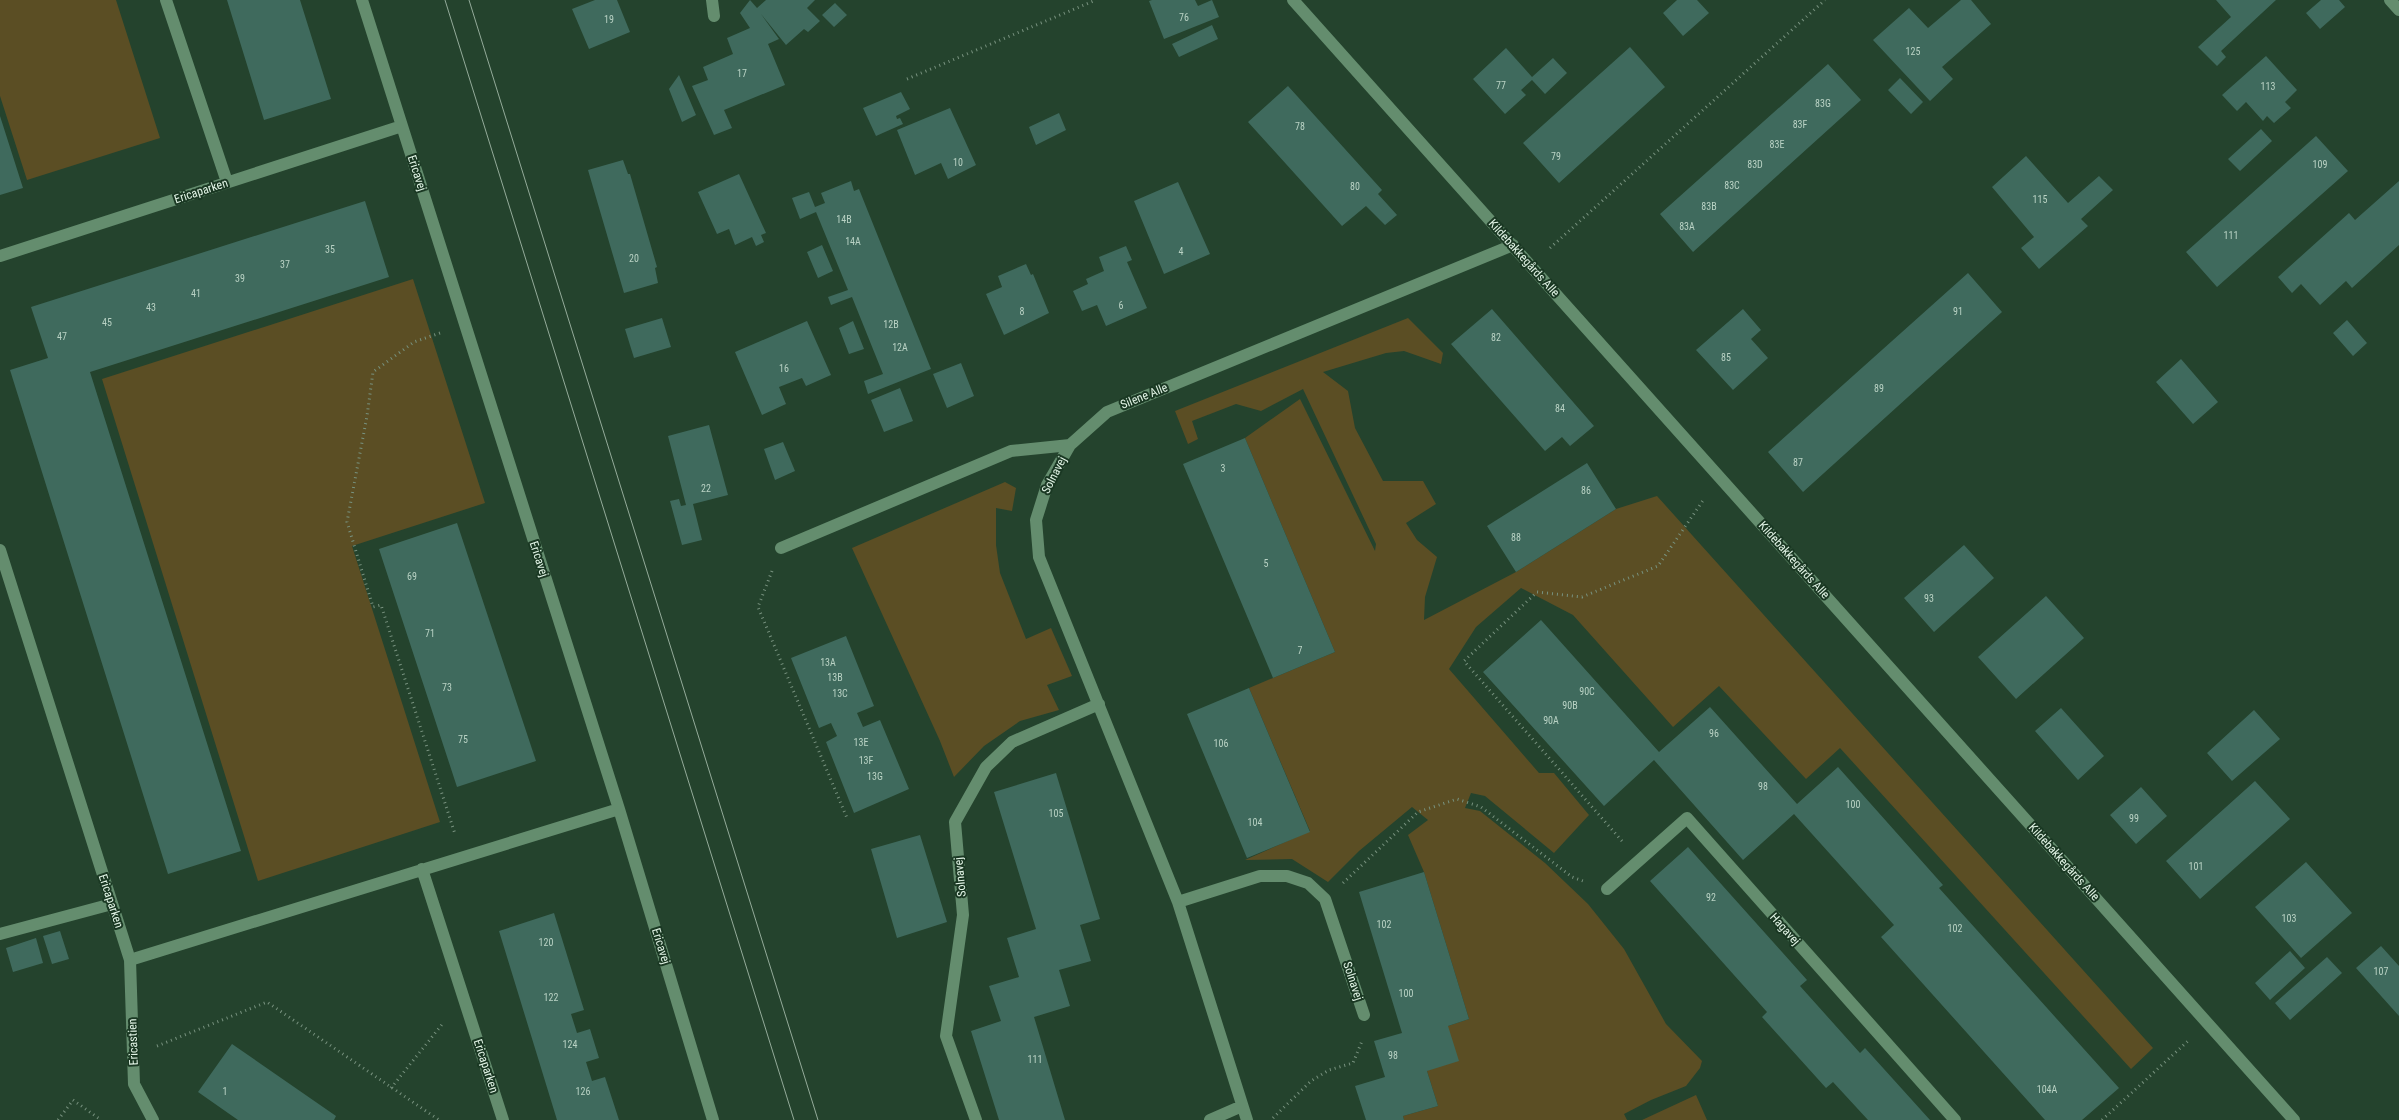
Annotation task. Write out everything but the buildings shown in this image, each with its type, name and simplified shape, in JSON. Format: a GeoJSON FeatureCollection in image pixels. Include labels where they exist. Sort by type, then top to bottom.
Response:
{"type":"FeatureCollection","features":[{"type":"Feature","properties":{"kind":"street"},"geometry":{"type":"LineString","coordinates":[[166,0],[227,182]]}},
{"type":"Feature","properties":{"kind":"street","name":"Ericavej"},"geometry":{"type":"LineString","coordinates":[[362,0],[619,809],[712,1120]]}},
{"type":"Feature","properties":{"kind":"street"},"geometry":{"type":"LineString","coordinates":[[712,0],[714,16]]}},
{"type":"Feature","properties":{"kind":"street","name":"Kildebakkegårds Alle"},"geometry":{"type":"LineString","coordinates":[[1293,0],[2294,1120]]}},
{"type":"Feature","properties":{"kind":"street"},"geometry":{"type":"LineString","coordinates":[[2390,0],[2399,10]]}},
{"type":"Feature","properties":{"kind":"street","name":"Ericaparken"},"geometry":{"type":"LineString","coordinates":[[0,256],[402,126]]}},
{"type":"Feature","properties":{"kind":"street","name":"Silene Alle"},"geometry":{"type":"LineString","coordinates":[[1070,445],[1107,412],[1513,245]]}},
{"type":"Feature","properties":{"kind":"street"},"geometry":{"type":"LineString","coordinates":[[782,548],[1011,451],[1070,445]]}},
{"type":"Feature","properties":{"kind":"street","name":"Solnavej"},"geometry":{"type":"LineString","coordinates":[[1070,445],[1047,484],[1036,520],[1039,556],[1178,902],[1246,1120]]}},
{"type":"Feature","properties":{"kind":"street","name":"Ericaparken"},"geometry":{"type":"LineString","coordinates":[[0,550],[130,960]]}},
{"type":"Feature","properties":{"kind":"street","name":"Solnavej"},"geometry":{"type":"LineString","coordinates":[[976,1120],[946,1036],[963,915],[954,822],[986,767],[1012,742],[1099,704]]}},
{"type":"Feature","properties":{"kind":"street"},"geometry":{"type":"LineString","coordinates":[[130,960],[619,809]]}},
{"type":"Feature","properties":{"kind":"street","name":"Hagavej"},"geometry":{"type":"LineString","coordinates":[[1607,889],[1686,818],[1955,1120]]}},
{"type":"Feature","properties":{"kind":"street","name":"Ericaparken"},"geometry":{"type":"LineString","coordinates":[[422,869],[503,1120]]}},
{"type":"Feature","properties":{"kind":"street"},"geometry":{"type":"LineString","coordinates":[[1178,902],[1260,876],[1287,876],[1308,883],[1326,899]]}},
{"type":"Feature","properties":{"kind":"street","name":"Solnavej"},"geometry":{"type":"LineString","coordinates":[[1326,899],[1364,1015]]}},
{"type":"Feature","properties":{"kind":"street"},"geometry":{"type":"LineString","coordinates":[[0,934],[112,904]]}},
{"type":"Feature","properties":{"kind":"street","name":"Ericastien"},"geometry":{"type":"LineString","coordinates":[[130,960],[134,1084],[153,1120]]}},
{"type":"Feature","properties":{"kind":"street"},"geometry":{"type":"LineString","coordinates":[[1210,1120],[1242,1106]]}},
{"type":"Feature","properties":{"kind":"path"},"geometry":{"type":"LineString","coordinates":[[906,79],[1096,0]]}},
{"type":"Feature","properties":{"kind":"path"},"geometry":{"type":"LineString","coordinates":[[1531,266],[1825,0]]}},
{"type":"Feature","properties":{"kind":"path"},"geometry":{"type":"LineString","coordinates":[[462,856],[380,605],[373,607],[347,522],[367,416],[373,372],[414,342],[464,325]]}},
{"type":"Feature","properties":{"kind":"path"},"geometry":{"type":"LineString","coordinates":[[1639,860],[1464,661],[1537,592],[1582,597],[1658,566],[1719,476]]}},
{"type":"Feature","properties":{"kind":"path"},"geometry":{"type":"LineString","coordinates":[[782,548],[758,607],[847,818]]}},
{"type":"Feature","properties":{"kind":"path"},"geometry":{"type":"LineString","coordinates":[[1326,899],[1418,812],[1457,799],[1481,807],[1572,877],[1607,889]]}},
{"type":"Feature","properties":{"kind":"path"},"geometry":{"type":"LineString","coordinates":[[391,1088],[464,997]]}},
{"type":"Feature","properties":{"kind":"path"},"geometry":{"type":"LineString","coordinates":[[133,1056],[267,1002],[439,1120]]}},
{"type":"Feature","properties":{"kind":"path"},"geometry":{"type":"LineString","coordinates":[[1270,1120],[1310,1081],[1329,1070],[1353,1063],[1362,1044],[1364,1015]]}},
{"type":"Feature","properties":{"kind":"path"},"geometry":{"type":"LineString","coordinates":[[2102,1120],[2208,1023]]}},
{"type":"Feature","properties":{"kind":"path"},"geometry":{"type":"LineString","coordinates":[[58,1120],[73,1100],[100,1120]]}},
{"type":"Feature","properties":{"kind":"shaded area"},"geometry":{"type":"Polygon","coordinates":[[[0,0],[116,0],[160,138],[27,180],[0,96],[0,0]]]}},
{"type":"Feature","properties":{"kind":"shaded area"},"geometry":{"type":"Polygon","coordinates":[[[413,279],[485,503],[352,546],[440,822],[258,881],[102,379],[413,279]]]}},
{"type":"Feature","properties":{"kind":"shaded area"},"geometry":{"type":"Polygon","coordinates":[[[1408,318],[1443,353],[1441,364],[1404,351],[1386,353],[1323,372],[1348,391],[1355,428],[1383,481],[1423,481],[1436,504],[1406,523],[1417,540],[1437,557],[1425,597],[1424,620],[1516,572],[1616,509],[1657,496],[2153,1048],[2131,1069],[1840,748],[1806,779],[1719,686],[1673,727],[1573,615],[1521,588],[1476,627],[1449,669],[1539,773],[1554,773],[1589,815],[1554,853],[1485,796],[1471,793],[1465,808],[1480,811],[1545,863],[1588,904],[1624,949],[1666,1024],[1702,1061],[1700,1068],[1686,1086],[1651,1100],[1624,1114],[1627,1120],[1404,1120],[1403,1116],[1438,1106],[1427,1071],[1448,1026],[1469,1019],[1424,872],[1408,835],[1428,820],[1412,807],[1359,851],[1328,882],[1292,859],[1245,860],[1310,831],[1249,688],[1335,652],[1245,438],[1300,399],[1375,551],[1376,544],[1303,389],[1261,411],[1236,404],[1192,421],[1198,439],[1188,444],[1175,411],[1408,318]]]}},
{"type":"Feature","properties":{"kind":"shaded area"},"geometry":{"type":"Polygon","coordinates":[[[1005,482],[1016,488],[1012,511],[996,508],[996,545],[1000,573],[1026,639],[1051,628],[1072,676],[1047,685],[1059,710],[1020,721],[984,746],[954,777],[940,741],[852,548],[1005,482]]]}},
{"type":"Feature","properties":{"kind":"shaded area"},"geometry":{"type":"Polygon","coordinates":[[[1696,1095],[1707,1120],[1642,1120],[1696,1095]]]}},
{"type":"Feature","properties":{"kind":"tram line"},"geometry":{"type":"LineString","coordinates":[[445,0],[794,1120]]}},
{"type":"Feature","properties":{"kind":"tram line"},"geometry":{"type":"LineString","coordinates":[[469,0],[818,1120]]}}]}
